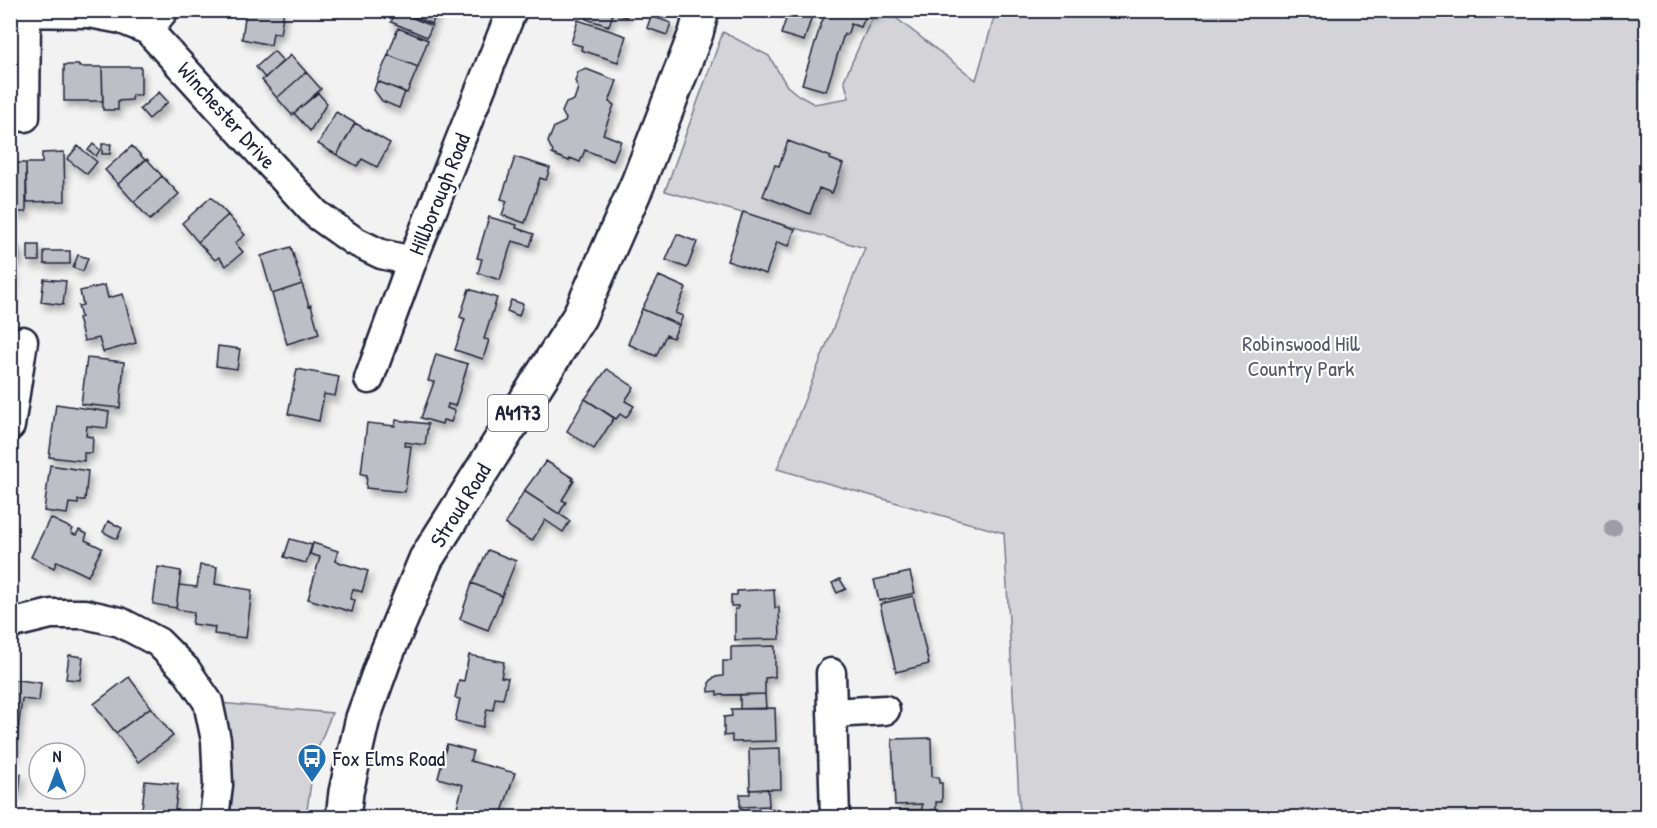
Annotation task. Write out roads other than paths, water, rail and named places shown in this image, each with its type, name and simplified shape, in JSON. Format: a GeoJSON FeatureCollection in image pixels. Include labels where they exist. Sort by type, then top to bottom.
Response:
{"type":"FeatureCollection","features":[{"type":"Feature","properties":{"kind":"main road","name":"Stroud Road"},"geometry":{"type":"LineString","coordinates":[[343,818],[346,792],[363,718],[384,660],[426,559],[579,317],[638,183],[696,33],[702,10]]}},
{"type":"Feature","properties":{"kind":"street","name":"Hillborough Road"},"geometry":{"type":"LineString","coordinates":[[369,379],[412,261],[512,10]]}},
{"type":"Feature","properties":{"kind":"street","name":"Winchester Drive"},"geometry":{"type":"LineString","coordinates":[[25,117],[18,12],[89,13],[121,19],[156,20],[316,214],[354,241],[381,254],[412,261]]}},
{"type":"Feature","properties":{"kind":"street"},"geometry":{"type":"LineString","coordinates":[[10,426],[22,341]]}},
{"type":"Feature","properties":{"kind":"street"},"geometry":{"type":"LineString","coordinates":[[10,624],[51,614],[85,614],[120,622],[158,642],[186,670],[208,702],[216,740],[218,785],[214,818]]}},
{"type":"Feature","properties":{"kind":"street"},"geometry":{"type":"LineString","coordinates":[[831,673],[835,818]]}},
{"type":"Feature","properties":{"kind":"street"},"geometry":{"type":"LineString","coordinates":[[832,713],[885,710]]}},
{"type":"Feature","properties":{"kind":"place","name":"Fox Elms Road"},"geometry":{"type":"Point","coordinates":[312,784]}},
{"type":"Feature","properties":{"kind":"park label","name":"Robinswood Hill Country Park"},"geometry":{"type":"Point","coordinates":[1301,356]}}]}
